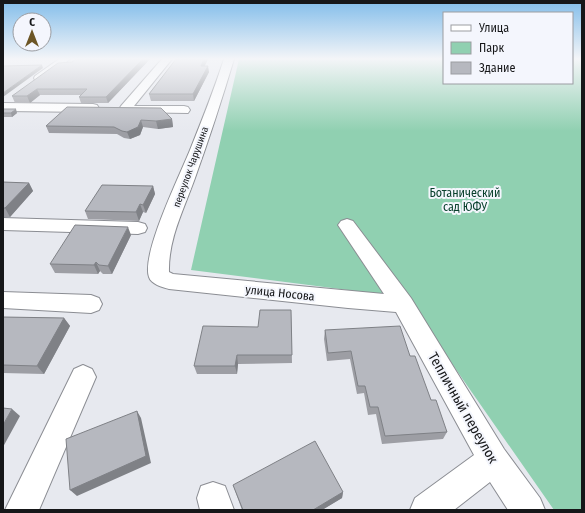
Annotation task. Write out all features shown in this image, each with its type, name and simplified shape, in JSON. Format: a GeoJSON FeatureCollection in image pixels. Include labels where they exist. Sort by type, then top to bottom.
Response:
{"type":"FeatureCollection","features":[{"type":"Feature","properties":{"kind":"street"},"geometry":{"type":"LineString","coordinates":[[28,86],[32,83]]}},
{"type":"Feature","properties":{"kind":"street"},"geometry":{"type":"LineString","coordinates":[[125,109],[147,83]]}},
{"type":"Feature","properties":{"kind":"street","name":"переулок Чарушина"},"geometry":{"type":"LineString","coordinates":[[159,276],[158,266],[164,239],[221,83]]}},
{"type":"Feature","properties":{"kind":"street"},"geometry":{"type":"LineString","coordinates":[[3,105],[15,95]]}},
{"type":"Feature","properties":{"kind":"street"},"geometry":{"type":"LineString","coordinates":[[3,105],[184,110]]}},
{"type":"Feature","properties":{"kind":"street"},"geometry":{"type":"LineString","coordinates":[[3,224],[138,228]]}},
{"type":"Feature","properties":{"kind":"street","name":"Тепличный переулок"},"geometry":{"type":"LineString","coordinates":[[347,226],[403,304],[493,460],[528,510]]}},
{"type":"Feature","properties":{"kind":"street","name":"улица Носова"},"geometry":{"type":"LineString","coordinates":[[159,276],[169,281],[348,300],[403,304]]}},
{"type":"Feature","properties":{"kind":"street"},"geometry":{"type":"LineString","coordinates":[[3,300],[91,304]]}},
{"type":"Feature","properties":{"kind":"street"},"geometry":{"type":"LineString","coordinates":[[22,510],[82,377]]}},
{"type":"Feature","properties":{"kind":"street"},"geometry":{"type":"LineString","coordinates":[[427,510],[493,460]]}},
{"type":"Feature","properties":{"kind":"green space","name":"Ботанический сад ЮФУ"},"geometry":{"type":"Polygon","coordinates":[[[234,83],[582,83],[582,510],[554,510],[411,305],[387,295],[191,270],[234,83]]]}},
{"type":"Feature","properties":{"kind":"building"},"geometry":{"type":"Polygon","coordinates":[[[3,83],[17,83],[3,93],[3,83]]]}},
{"type":"Feature","properties":{"kind":"building"},"geometry":{"type":"Polygon","coordinates":[[[30,83],[120,83],[106,97],[79,97],[87,89],[37,89],[27,96],[12,96],[30,83]]]}},
{"type":"Feature","properties":{"kind":"building"},"geometry":{"type":"Polygon","coordinates":[[[158,83],[199,83],[193,94],[149,94],[158,83]]]}},
{"type":"Feature","properties":{"kind":"building"},"geometry":{"type":"Polygon","coordinates":[[[67,107],[161,108],[172,119],[156,121],[141,120],[138,127],[127,132],[114,127],[46,126],[67,107]]]}},
{"type":"Feature","properties":{"kind":"building"},"geometry":{"type":"Polygon","coordinates":[[[3,109],[16,109],[11,113],[3,113],[3,109]]]}},
{"type":"Feature","properties":{"kind":"building"},"geometry":{"type":"Polygon","coordinates":[[[3,182],[29,183],[5,208],[3,208],[3,182]]]}},
{"type":"Feature","properties":{"kind":"building"},"geometry":{"type":"Polygon","coordinates":[[[102,185],[153,186],[143,205],[140,204],[136,212],[85,211],[102,185]]]}},
{"type":"Feature","properties":{"kind":"building"},"geometry":{"type":"Polygon","coordinates":[[[75,225],[128,227],[108,266],[99,265],[96,262],[94,265],[50,264],[75,225]]]}},
{"type":"Feature","properties":{"kind":"building"},"geometry":{"type":"Polygon","coordinates":[[[260,310],[291,310],[292,355],[237,355],[235,366],[194,366],[203,326],[258,327],[260,310]]]}},
{"type":"Feature","properties":{"kind":"building"},"geometry":{"type":"Polygon","coordinates":[[[3,317],[64,318],[37,366],[3,365],[3,317]]]}},
{"type":"Feature","properties":{"kind":"building"},"geometry":{"type":"Polygon","coordinates":[[[400,326],[410,356],[415,356],[431,400],[436,400],[447,432],[385,436],[378,407],[370,407],[365,386],[358,386],[351,351],[328,353],[325,330],[400,326]]]}},
{"type":"Feature","properties":{"kind":"building"},"geometry":{"type":"Polygon","coordinates":[[[3,408],[12,409],[3,425],[3,408]]]}},
{"type":"Feature","properties":{"kind":"building"},"geometry":{"type":"Polygon","coordinates":[[[137,411],[146,456],[70,490],[66,439],[137,411]]]}},
{"type":"Feature","properties":{"kind":"building"},"geometry":{"type":"Polygon","coordinates":[[[315,441],[343,492],[313,510],[243,510],[233,485],[315,441]]]}}]}
